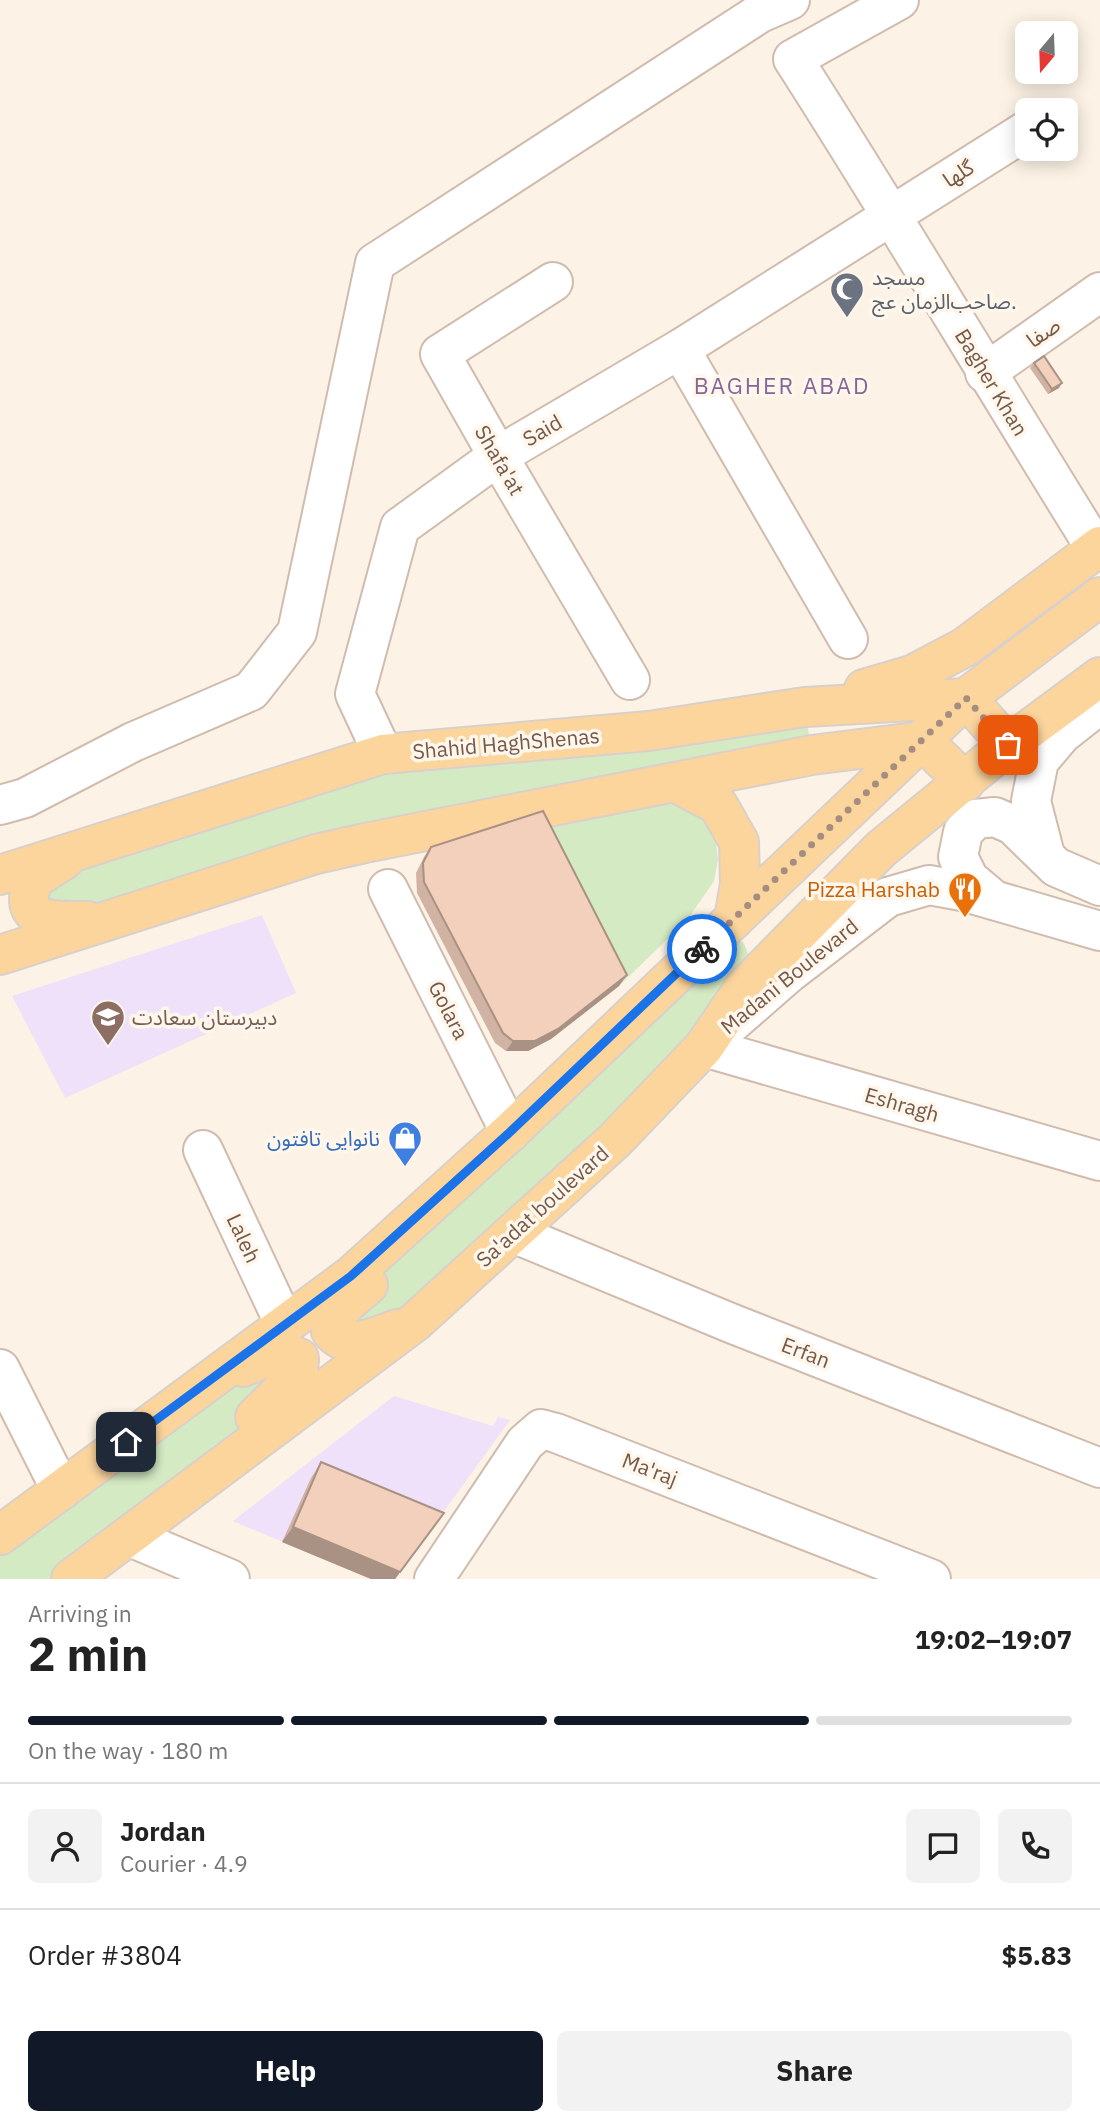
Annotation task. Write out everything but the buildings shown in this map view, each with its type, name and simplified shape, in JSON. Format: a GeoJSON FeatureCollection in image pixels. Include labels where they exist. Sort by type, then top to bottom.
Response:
{"type":"FeatureCollection","features":[{"type":"Feature","properties":{"kind":"main road"},"geometry":{"type":"LineString","coordinates":[[805,707],[912,675],[965,647],[1098,548]]}},
{"type":"Feature","properties":{"kind":"main road"},"geometry":{"type":"LineString","coordinates":[[0,1535],[351,1276],[519,1123],[966,698],[1100,597]]}},
{"type":"Feature","properties":{"kind":"main road","name":"Sa'adat boulevard"},"geometry":{"type":"LineString","coordinates":[[81,1573],[415,1322],[615,1140],[704,1047],[744,988],[881,849],[1008,745],[1100,677]]}},
{"type":"Feature","properties":{"kind":"main road"},"geometry":{"type":"LineString","coordinates":[[966,698],[1008,745]]}},
{"type":"Feature","properties":{"kind":"main road","name":"Shahid HaghShenas"},"geometry":{"type":"LineString","coordinates":[[0,876],[383,754],[649,731],[805,707],[966,698]]}},
{"type":"Feature","properties":{"kind":"main road"},"geometry":{"type":"LineString","coordinates":[[923,741],[965,782]]}},
{"type":"Feature","properties":{"kind":"main road"},"geometry":{"type":"LineString","coordinates":[[0,955],[328,851],[428,829],[812,755],[923,741]]}},
{"type":"Feature","properties":{"kind":"main road"},"geometry":{"type":"LineString","coordinates":[[674,782],[718,805],[738,842],[740,884],[734,919]]}},
{"type":"Feature","properties":{"kind":"main road"},"geometry":{"type":"LineString","coordinates":[[88,848],[34,878],[29,898],[32,909],[45,920],[105,921]]}},
{"type":"Feature","properties":{"kind":"main road"},"geometry":{"type":"LineString","coordinates":[[415,1322],[372,1338],[347,1342],[336,1337],[331,1331],[340,1309],[415,1246],[482,1179],[519,1123]]}},
{"type":"Feature","properties":{"kind":"main road"},"geometry":{"type":"LineString","coordinates":[[81,1573],[125,1524],[205,1456],[237,1433],[282,1392],[298,1375],[299,1358],[289,1354],[276,1354],[213,1378]]}},
{"type":"Feature","properties":{"kind":"street"},"geometry":{"type":"LineString","coordinates":[[0,805],[24,798],[133,742],[251,691],[297,632],[375,263],[760,13],[789,0]]}},
{"type":"Feature","properties":{"kind":"street","name":"Bagher Khan"},"geometry":{"type":"LineString","coordinates":[[899,0],[793,59],[892,214],[985,373],[1098,548]]}},
{"type":"Feature","properties":{"kind":"street","name":"گلها"},"geometry":{"type":"LineString","coordinates":[[892,214],[1015,138]]}},
{"type":"Feature","properties":{"kind":"street","name":"Said"},"geometry":{"type":"LineString","coordinates":[[383,754],[355,694],[400,527],[498,456],[680,349],[892,214]]}},
{"type":"Feature","properties":{"kind":"street","name":"Shafa'at"},"geometry":{"type":"LineString","coordinates":[[553,282],[440,354],[630,680]]}},
{"type":"Feature","properties":{"kind":"street","name":"صفا"},"geometry":{"type":"LineString","coordinates":[[985,373],[1100,292]]}},
{"type":"Feature","properties":{"kind":"street"},"geometry":{"type":"LineString","coordinates":[[680,349],[848,639]]}},
{"type":"Feature","properties":{"kind":"street"},"geometry":{"type":"LineString","coordinates":[[1045,858],[1031,801],[1039,761],[1062,734],[1100,704]]}},
{"type":"Feature","properties":{"kind":"street","name":"Madani Boulevard"},"geometry":{"type":"LineString","coordinates":[[994,900],[969,878],[958,857],[963,832],[976,819],[995,817],[1013,825],[1056,867],[1100,886]]}},
{"type":"Feature","properties":{"kind":"street","name":"Madani Boulevard"},"geometry":{"type":"LineString","coordinates":[[704,1047],[789,973],[888,897],[929,885],[994,900],[1100,931]]}},
{"type":"Feature","properties":{"kind":"street","name":"Golara"},"geometry":{"type":"LineString","coordinates":[[388,889],[519,1123]]}},
{"type":"Feature","properties":{"kind":"street","name":"Eshragh"},"geometry":{"type":"LineString","coordinates":[[704,1047],[1100,1161]]}},
{"type":"Feature","properties":{"kind":"street","name":"Laleh"},"geometry":{"type":"LineString","coordinates":[[203,1150],[285,1325]]}},
{"type":"Feature","properties":{"kind":"street","name":"Erfan"},"geometry":{"type":"LineString","coordinates":[[513,1233],[733,1324],[1100,1468]]}},
{"type":"Feature","properties":{"kind":"street"},"geometry":{"type":"LineString","coordinates":[[0,1370],[61,1490]]}},
{"type":"Feature","properties":{"kind":"street","name":"Ma'raj"},"geometry":{"type":"LineString","coordinates":[[434,1579],[525,1443],[541,1429],[931,1579]]}},
{"type":"Feature","properties":{"kind":"street"},"geometry":{"type":"LineString","coordinates":[[130,1537],[230,1579]]}},
{"type":"Feature","properties":{"kind":"shaded area","name":"دبیرستان سعادت"},"geometry":{"type":"Polygon","coordinates":[[[262,915],[296,993],[65,1098],[12,996],[262,915]]]}},
{"type":"Feature","properties":{"kind":"shaded area"},"geometry":{"type":"Polygon","coordinates":[[[394,1396],[493,1426],[498,1417],[510,1420],[395,1579],[371,1579],[233,1521],[394,1396]]]}},
{"type":"Feature","properties":{"kind":"green space"},"geometry":{"type":"Polygon","coordinates":[[[805,707],[812,755],[58,921],[34,879],[383,754],[805,707]]]}},
{"type":"Feature","properties":{"kind":"green space"},"geometry":{"type":"Polygon","coordinates":[[[676,803],[701,814],[716,842],[718,859],[714,881],[687,920],[619,986],[536,822],[676,803]]]}},
{"type":"Feature","properties":{"kind":"green space"},"geometry":{"type":"Polygon","coordinates":[[[726,937],[743,942],[750,957],[744,988],[415,1322],[333,1322],[340,1309],[415,1246],[462,1201],[726,937]]]}},
{"type":"Feature","properties":{"kind":"green space"},"geometry":{"type":"Polygon","coordinates":[[[256,1362],[282,1392],[71,1579],[0,1579],[0,1535],[256,1362]]]}},
{"type":"Feature","properties":{"kind":"way so far"},"geometry":{"type":"LineString","coordinates":[[702,949],[966,698],[1008,745]]}},
{"type":"Feature","properties":{"kind":"place","name":"مسجد صاحب‌الزمان عج."},"geometry":{"type":"Point","coordinates":[847,319]}},
{"type":"Feature","properties":{"kind":"place","name":"Pizza Harshab"},"geometry":{"type":"Point","coordinates":[965,919]}},
{"type":"Feature","properties":{"kind":"place","name":"دبیرستان سعادت"},"geometry":{"type":"Point","coordinates":[108,1047]}},
{"type":"Feature","properties":{"kind":"place","name":"نانوایی تافتون"},"geometry":{"type":"Point","coordinates":[405,1168]}},
{"type":"Feature","properties":{"kind":"district","name":"BAGHER ABAD"},"geometry":{"type":"Point","coordinates":[782,385]}},
{"type":"Feature","properties":{"kind":"route"},"geometry":{"type":"LineString","coordinates":[[126,1442],[351,1276],[510,1132],[702,949]]}}]}
